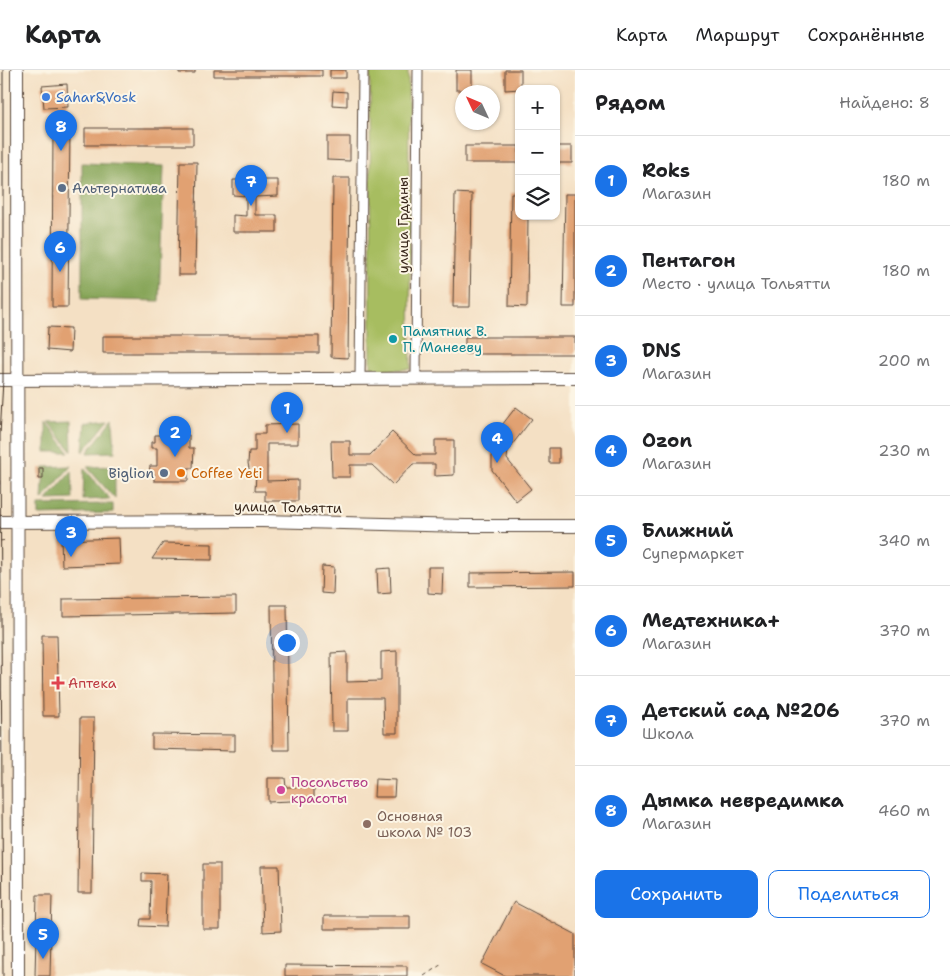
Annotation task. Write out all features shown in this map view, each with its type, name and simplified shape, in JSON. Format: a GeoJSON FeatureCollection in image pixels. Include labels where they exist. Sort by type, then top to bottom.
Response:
{"type":"FeatureCollection","features":[{"type":"Feature","properties":{"kind":"street"},"geometry":{"type":"LineString","coordinates":[[17,70],[18,976]]}},
{"type":"Feature","properties":{"kind":"street"},"geometry":{"type":"LineString","coordinates":[[360,379],[363,70]]}},
{"type":"Feature","properties":{"kind":"street","name":"улица Грдины"},"geometry":{"type":"LineString","coordinates":[[416,379],[418,70]]}},
{"type":"Feature","properties":{"kind":"street"},"geometry":{"type":"LineString","coordinates":[[0,380],[575,378]]}},
{"type":"Feature","properties":{"kind":"street","name":"улица Тольятти"},"geometry":{"type":"LineString","coordinates":[[0,522],[262,521],[465,526],[575,526]]}},
{"type":"Feature","properties":{"kind":"path"},"geometry":{"type":"LineString","coordinates":[[424,976],[442,964]]}},
{"type":"Feature","properties":{"kind":"green space"},"geometry":{"type":"Polygon","coordinates":[[[370,70],[408,70],[411,369],[371,371],[370,70]]]}},
{"type":"Feature","properties":{"kind":"green space"},"geometry":{"type":"Polygon","coordinates":[[[82,163],[164,166],[159,301],[82,299],[82,163]]]}},
{"type":"Feature","properties":{"kind":"green space"},"geometry":{"type":"Polygon","coordinates":[[[113,419],[115,452],[87,453],[113,419]]]}},
{"type":"Feature","properties":{"kind":"green space"},"geometry":{"type":"Polygon","coordinates":[[[109,420],[83,452],[85,423],[109,420]]]}},
{"type":"Feature","properties":{"kind":"green space"},"geometry":{"type":"Polygon","coordinates":[[[71,421],[72,451],[48,422],[71,421]]]}},
{"type":"Feature","properties":{"kind":"green space"},"geometry":{"type":"Polygon","coordinates":[[[46,422],[69,452],[46,452],[46,422]]]}},
{"type":"Feature","properties":{"kind":"green space"},"geometry":{"type":"Polygon","coordinates":[[[71,466],[42,500],[44,467],[71,466]]]}},
{"type":"Feature","properties":{"kind":"green space"},"geometry":{"type":"Polygon","coordinates":[[[115,466],[115,499],[87,467],[115,466]]]}},
{"type":"Feature","properties":{"kind":"green space"},"geometry":{"type":"Polygon","coordinates":[[[84,468],[110,499],[83,500],[84,468]]]}},
{"type":"Feature","properties":{"kind":"green space"},"geometry":{"type":"Polygon","coordinates":[[[72,471],[73,499],[47,500],[72,471]]]}},
{"type":"Feature","properties":{"kind":"green space"},"geometry":{"type":"Polygon","coordinates":[[[113,504],[113,513],[39,515],[39,505],[113,504]]]}},
{"type":"Feature","properties":{"kind":"building"},"geometry":{"type":"Polygon","coordinates":[[[179,70],[195,70],[195,73],[179,73],[179,70]]]}},
{"type":"Feature","properties":{"kind":"building"},"geometry":{"type":"Polygon","coordinates":[[[214,70],[322,70],[322,76],[214,76],[214,70]]]}},
{"type":"Feature","properties":{"kind":"building"},"geometry":{"type":"Polygon","coordinates":[[[330,70],[346,70],[346,78],[330,78],[330,70]]]}},
{"type":"Feature","properties":{"kind":"building"},"geometry":{"type":"Polygon","coordinates":[[[456,70],[472,70],[472,85],[456,85],[456,70]]]}},
{"type":"Feature","properties":{"kind":"building"},"geometry":{"type":"Polygon","coordinates":[[[505,70],[521,70],[521,85],[515,85],[515,89],[505,90],[505,70]]]}},
{"type":"Feature","properties":{"kind":"building"},"geometry":{"type":"Polygon","coordinates":[[[67,84],[68,107],[44,108],[42,86],[67,84]]]}},
{"type":"Feature","properties":{"kind":"building"},"geometry":{"type":"Polygon","coordinates":[[[333,91],[347,92],[347,106],[332,105],[333,91]]]}},
{"type":"Feature","properties":{"kind":"building"},"geometry":{"type":"Polygon","coordinates":[[[53,128],[70,128],[68,307],[52,307],[53,128]]]}},
{"type":"Feature","properties":{"kind":"building"},"geometry":{"type":"Polygon","coordinates":[[[85,128],[193,128],[193,145],[85,145],[85,128]]]}},
{"type":"Feature","properties":{"kind":"building"},"geometry":{"type":"Polygon","coordinates":[[[327,137],[350,137],[350,161],[327,160],[327,137]]]}},
{"type":"Feature","properties":{"kind":"building"},"geometry":{"type":"Polygon","coordinates":[[[465,146],[515,146],[515,163],[465,163],[465,146]]]}},
{"type":"Feature","properties":{"kind":"building"},"geometry":{"type":"Polygon","coordinates":[[[560,146],[572,146],[572,163],[560,163],[560,146]]]}},
{"type":"Feature","properties":{"kind":"building"},"geometry":{"type":"Polygon","coordinates":[[[180,162],[197,162],[195,275],[178,275],[180,162]]]}},
{"type":"Feature","properties":{"kind":"building"},"geometry":{"type":"Polygon","coordinates":[[[333,178],[350,178],[348,358],[331,357],[333,178]]]}},
{"type":"Feature","properties":{"kind":"building"},"geometry":{"type":"Polygon","coordinates":[[[233,180],[278,180],[278,196],[255,197],[255,215],[277,215],[277,232],[233,232],[233,215],[246,216],[246,196],[233,195],[233,180]]]}},
{"type":"Feature","properties":{"kind":"building"},"geometry":{"type":"Polygon","coordinates":[[[455,193],[472,194],[470,307],[453,307],[455,193]]]}},
{"type":"Feature","properties":{"kind":"building"},"geometry":{"type":"Polygon","coordinates":[[[511,193],[515,193],[515,220],[528,220],[527,307],[509,306],[511,193]]]}},
{"type":"Feature","properties":{"kind":"building"},"geometry":{"type":"Polygon","coordinates":[[[565,194],[575,194],[575,307],[563,307],[565,194]]]}},
{"type":"Feature","properties":{"kind":"building"},"geometry":{"type":"Polygon","coordinates":[[[48,327],[71,328],[70,352],[47,350],[48,327]]]}},
{"type":"Feature","properties":{"kind":"building"},"geometry":{"type":"Polygon","coordinates":[[[103,336],[319,336],[319,353],[103,353],[103,336]]]}},
{"type":"Feature","properties":{"kind":"building"},"geometry":{"type":"Polygon","coordinates":[[[465,337],[575,337],[575,354],[465,354],[465,337]]]}},
{"type":"Feature","properties":{"kind":"building"},"geometry":{"type":"Polygon","coordinates":[[[516,407],[532,419],[508,450],[507,459],[531,489],[516,501],[492,470],[492,438],[516,407]]]}},
{"type":"Feature","properties":{"kind":"building"},"geometry":{"type":"Polygon","coordinates":[[[298,424],[298,444],[267,444],[267,481],[298,480],[298,501],[265,501],[265,491],[255,491],[256,474],[250,474],[248,463],[249,451],[255,451],[255,434],[265,434],[265,425],[298,424]]]}},
{"type":"Feature","properties":{"kind":"building"},"geometry":{"type":"Polygon","coordinates":[[[392,432],[416,455],[435,455],[435,440],[454,440],[454,475],[435,476],[435,464],[413,464],[393,485],[372,465],[350,465],[350,477],[332,477],[331,441],[350,441],[350,455],[370,455],[392,432]]]}},
{"type":"Feature","properties":{"kind":"building"},"geometry":{"type":"Polygon","coordinates":[[[155,435],[189,435],[189,448],[194,448],[193,468],[188,468],[188,481],[154,481],[154,473],[149,473],[150,466],[157,466],[157,448],[151,448],[151,442],[155,442],[155,435]]]}},
{"type":"Feature","properties":{"kind":"building"},"geometry":{"type":"Polygon","coordinates":[[[549,448],[559,448],[559,463],[549,463],[549,448]]]}},
{"type":"Feature","properties":{"kind":"building"},"geometry":{"type":"Polygon","coordinates":[[[39,468],[43,468],[43,479],[39,479],[39,468]]]}},
{"type":"Feature","properties":{"kind":"building"},"geometry":{"type":"Polygon","coordinates":[[[119,538],[120,564],[62,566],[61,540],[119,538]]]}},
{"type":"Feature","properties":{"kind":"building"},"geometry":{"type":"Polygon","coordinates":[[[163,543],[212,544],[212,560],[152,559],[163,543]]]}},
{"type":"Feature","properties":{"kind":"building"},"geometry":{"type":"Polygon","coordinates":[[[322,566],[334,567],[333,594],[321,593],[322,566]]]}},
{"type":"Feature","properties":{"kind":"building"},"geometry":{"type":"Polygon","coordinates":[[[428,567],[443,567],[442,594],[428,593],[428,567]]]}},
{"type":"Feature","properties":{"kind":"building"},"geometry":{"type":"Polygon","coordinates":[[[390,568],[391,593],[378,594],[377,569],[390,568]]]}},
{"type":"Feature","properties":{"kind":"building"},"geometry":{"type":"Polygon","coordinates":[[[575,572],[575,586],[470,587],[470,573],[575,572]]]}},
{"type":"Feature","properties":{"kind":"building"},"geometry":{"type":"Polygon","coordinates":[[[236,597],[236,613],[63,616],[63,599],[236,597]]]}},
{"type":"Feature","properties":{"kind":"building"},"geometry":{"type":"Polygon","coordinates":[[[271,605],[287,605],[289,750],[273,750],[271,605]]]}},
{"type":"Feature","properties":{"kind":"building"},"geometry":{"type":"Polygon","coordinates":[[[42,635],[57,635],[59,716],[43,716],[42,635]]]}},
{"type":"Feature","properties":{"kind":"building"},"geometry":{"type":"Polygon","coordinates":[[[397,651],[397,733],[384,733],[383,698],[348,698],[348,731],[332,731],[331,653],[347,652],[347,682],[381,681],[381,652],[397,651]]]}},
{"type":"Feature","properties":{"kind":"building"},"geometry":{"type":"Polygon","coordinates":[[[80,718],[94,718],[92,893],[78,893],[80,718]]]}},
{"type":"Feature","properties":{"kind":"building"},"geometry":{"type":"Polygon","coordinates":[[[152,734],[235,735],[235,751],[152,749],[152,734]]]}},
{"type":"Feature","properties":{"kind":"building"},"geometry":{"type":"Polygon","coordinates":[[[268,778],[285,778],[286,787],[314,787],[314,800],[268,802],[268,778]]]}},
{"type":"Feature","properties":{"kind":"building"},"geometry":{"type":"Polygon","coordinates":[[[375,779],[395,780],[394,797],[374,797],[375,779]]]}},
{"type":"Feature","properties":{"kind":"building"},"geometry":{"type":"Polygon","coordinates":[[[203,864],[220,864],[220,929],[203,929],[203,864]]]}},
{"type":"Feature","properties":{"kind":"building"},"geometry":{"type":"Polygon","coordinates":[[[261,866],[279,866],[281,931],[263,932],[261,866]]]}},
{"type":"Feature","properties":{"kind":"building"},"geometry":{"type":"Polygon","coordinates":[[[142,873],[167,874],[165,927],[140,926],[141,919],[150,919],[151,881],[142,881],[142,873]]]}},
{"type":"Feature","properties":{"kind":"building"},"geometry":{"type":"Polygon","coordinates":[[[37,895],[52,895],[50,976],[35,976],[37,895]]]}},
{"type":"Feature","properties":{"kind":"building"},"geometry":{"type":"Polygon","coordinates":[[[514,902],[575,934],[575,976],[505,976],[482,964],[514,902]]]}},
{"type":"Feature","properties":{"kind":"building"},"geometry":{"type":"Polygon","coordinates":[[[324,916],[410,916],[410,929],[324,929],[324,916]]]}},
{"type":"Feature","properties":{"kind":"building"},"geometry":{"type":"Polygon","coordinates":[[[285,965],[407,966],[407,976],[285,976],[285,965]]]}},
{"type":"Feature","properties":{"kind":"tram line"},"geometry":{"type":"LineString","coordinates":[[3,70],[3,380],[0,435],[3,976]]}},
{"type":"Feature","properties":{"kind":"place","name":"Sahar&Vosk"},"geometry":{"type":"Point","coordinates":[46,97]}},
{"type":"Feature","properties":{"kind":"place","name":"Дымка невредимка"},"geometry":{"type":"Point","coordinates":[61,151]}},
{"type":"Feature","properties":{"kind":"place","name":"Альтернатива"},"geometry":{"type":"Point","coordinates":[62,188]}},
{"type":"Feature","properties":{"kind":"place","name":"Детский сад №206"},"geometry":{"type":"Point","coordinates":[251,206]}},
{"type":"Feature","properties":{"kind":"place","name":"Медтехника+"},"geometry":{"type":"Point","coordinates":[60,272]}},
{"type":"Feature","properties":{"kind":"place","name":"Памятник В. П. Манееву"},"geometry":{"type":"Point","coordinates":[393,339]}},
{"type":"Feature","properties":{"kind":"place","name":"Roks"},"geometry":{"type":"Point","coordinates":[287,433]}},
{"type":"Feature","properties":{"kind":"place","name":"Пентагон"},"geometry":{"type":"Point","coordinates":[175,457]}},
{"type":"Feature","properties":{"kind":"place","name":"Ozon"},"geometry":{"type":"Point","coordinates":[497,463]}},
{"type":"Feature","properties":{"kind":"place","name":"Biglion"},"geometry":{"type":"Point","coordinates":[164,473]}},
{"type":"Feature","properties":{"kind":"place","name":"Coffee Yeti"},"geometry":{"type":"Point","coordinates":[181,473]}},
{"type":"Feature","properties":{"kind":"place","name":"DNS"},"geometry":{"type":"Point","coordinates":[71,557]}},
{"type":"Feature","properties":{"kind":"place","name":"Аптека"},"geometry":{"type":"Point","coordinates":[58,683]}},
{"type":"Feature","properties":{"kind":"place","name":"Посольство красоты"},"geometry":{"type":"Point","coordinates":[281,790]}},
{"type":"Feature","properties":{"kind":"place","name":"Основная школа № 103"},"geometry":{"type":"Point","coordinates":[367,824]}},
{"type":"Feature","properties":{"kind":"place","name":"Ближний"},"geometry":{"type":"Point","coordinates":[43,959]}}]}
